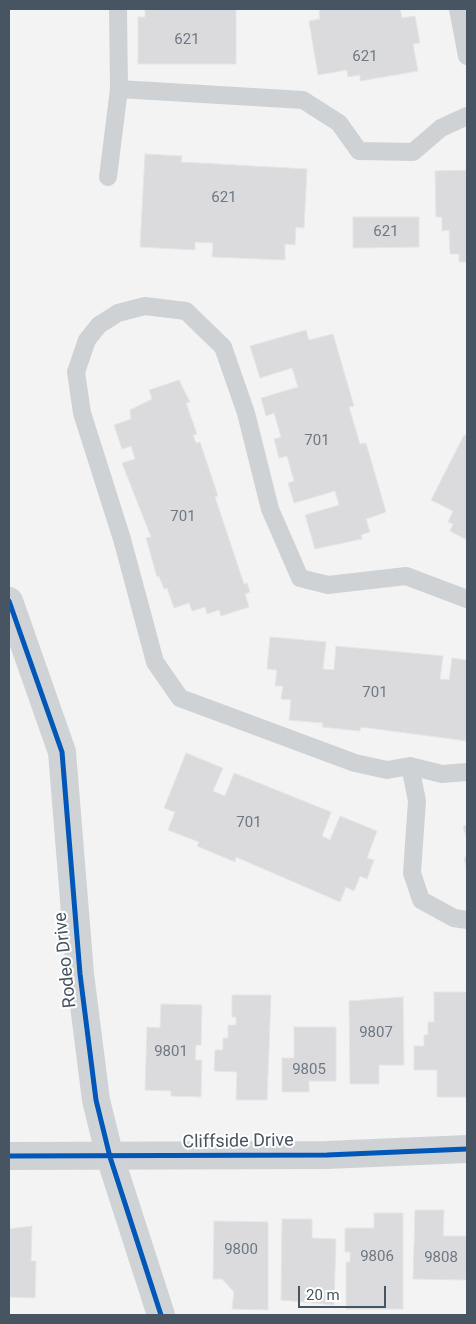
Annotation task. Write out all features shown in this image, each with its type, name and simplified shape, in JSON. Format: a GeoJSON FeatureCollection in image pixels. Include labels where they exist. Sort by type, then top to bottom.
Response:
{"type":"FeatureCollection","features":[{"type":"Feature","properties":{"kind":"street","name":"Rodeo Drive"},"geometry":{"type":"LineString","coordinates":[[9,602],[62,752],[80,974],[96,1100],[110,1157],[155,1314]]}},
{"type":"Feature","properties":{"kind":"street","name":"Cliffside Drive"},"geometry":{"type":"LineString","coordinates":[[9,1156],[327,1155],[467,1149]]}},
{"type":"Feature","properties":{"kind":"lane"},"geometry":{"type":"LineString","coordinates":[[108,177],[119,89],[118,9]]}},
{"type":"Feature","properties":{"kind":"lane"},"geometry":{"type":"LineString","coordinates":[[458,9],[467,56]]}},
{"type":"Feature","properties":{"kind":"lane"},"geometry":{"type":"LineString","coordinates":[[119,89],[302,100],[339,123],[359,151],[413,152],[441,128],[467,116]]}},
{"type":"Feature","properties":{"kind":"lane"},"geometry":{"type":"LineString","coordinates":[[467,600],[406,576],[328,585],[300,578],[270,508],[246,413],[223,347],[186,311],[145,306],[118,313],[99,325],[87,340],[76,372],[82,413],[122,539],[155,662],[180,698],[355,763],[387,770],[410,766],[442,774],[467,772]]}},
{"type":"Feature","properties":{"kind":"lane"},"geometry":{"type":"LineString","coordinates":[[410,766],[418,802],[412,873],[421,900],[454,918],[467,920]]}},
{"type":"Feature","properties":{"kind":"building"},"geometry":{"type":"Polygon","coordinates":[[[145,9],[236,9],[236,64],[138,64],[138,17],[145,17],[145,9]]]}},
{"type":"Feature","properties":{"kind":"building"},"geometry":{"type":"Polygon","coordinates":[[[319,9],[400,9],[402,18],[415,16],[420,43],[413,44],[418,71],[360,81],[360,75],[348,77],[347,70],[318,75],[309,21],[320,19],[319,9]]]}},
{"type":"Feature","properties":{"kind":"building"},"geometry":{"type":"Polygon","coordinates":[[[145,154],[182,156],[181,162],[307,169],[304,228],[296,227],[295,245],[285,244],[285,260],[212,257],[213,243],[195,242],[195,250],[140,247],[145,154]]]}},
{"type":"Feature","properties":{"kind":"building"},"geometry":{"type":"Polygon","coordinates":[[[467,170],[467,262],[459,262],[459,254],[450,254],[449,230],[442,231],[442,217],[436,217],[435,171],[467,170]]]}},
{"type":"Feature","properties":{"kind":"building"},"geometry":{"type":"Polygon","coordinates":[[[353,217],[419,217],[419,247],[353,248],[353,217]]]}},
{"type":"Feature","properties":{"kind":"building"},"geometry":{"type":"Polygon","coordinates":[[[306,330],[309,340],[333,334],[354,406],[349,407],[360,444],[366,443],[386,512],[366,519],[370,532],[361,535],[362,539],[315,549],[305,515],[339,505],[335,491],[294,503],[288,483],[294,481],[287,456],[279,458],[274,439],[281,437],[274,413],[266,416],[261,398],[298,387],[292,368],[260,378],[250,346],[306,330]]]}},
{"type":"Feature","properties":{"kind":"building"},"geometry":{"type":"Polygon","coordinates":[[[179,380],[190,402],[186,403],[197,434],[193,435],[196,443],[200,442],[218,496],[215,497],[244,584],[247,583],[250,592],[245,594],[249,607],[221,616],[219,610],[207,614],[205,607],[192,611],[189,603],[174,608],[167,588],[164,589],[159,576],[157,577],[146,538],[151,537],[122,463],[135,459],[131,446],[122,449],[114,425],[131,419],[130,410],[152,399],[149,390],[179,380]]]}},
{"type":"Feature","properties":{"kind":"building"},"geometry":{"type":"Polygon","coordinates":[[[464,435],[467,436],[467,540],[450,531],[453,524],[448,522],[453,511],[431,500],[464,435]]]}},
{"type":"Feature","properties":{"kind":"building"},"geometry":{"type":"Polygon","coordinates":[[[270,637],[326,642],[323,669],[334,670],[336,646],[443,656],[440,679],[449,680],[452,658],[467,660],[467,741],[361,727],[360,731],[322,727],[323,723],[289,720],[291,700],[281,699],[283,686],[275,686],[277,670],[267,669],[270,637]]]}},
{"type":"Feature","properties":{"kind":"building"},"geometry":{"type":"Polygon","coordinates":[[[186,753],[223,768],[213,791],[225,796],[234,773],[331,812],[322,836],[330,840],[340,816],[377,831],[367,858],[374,860],[367,879],[360,876],[354,891],[346,887],[340,902],[236,857],[235,862],[197,846],[199,842],[168,830],[175,812],[164,808],[186,753]]]}},
{"type":"Feature","properties":{"kind":"building"},"geometry":{"type":"Polygon","coordinates":[[[467,825],[467,840],[463,826],[467,825]]]}},
{"type":"Feature","properties":{"kind":"building"},"geometry":{"type":"Polygon","coordinates":[[[467,857],[467,870],[464,858],[467,857]]]}},
{"type":"Feature","properties":{"kind":"building"},"geometry":{"type":"Polygon","coordinates":[[[434,992],[467,992],[467,1097],[437,1097],[437,1070],[414,1070],[414,1046],[424,1046],[424,1035],[428,1035],[428,1022],[434,1022],[434,992]]]}},
{"type":"Feature","properties":{"kind":"building"},"geometry":{"type":"Polygon","coordinates":[[[232,995],[271,995],[267,1100],[236,1100],[237,1072],[214,1071],[215,1050],[223,1050],[223,1038],[228,1038],[228,1025],[236,1025],[236,1017],[232,1017],[232,995]]]}},
{"type":"Feature","properties":{"kind":"building"},"geometry":{"type":"Polygon","coordinates":[[[403,997],[404,1065],[379,1065],[379,1084],[350,1084],[349,1001],[403,997]]]}},
{"type":"Feature","properties":{"kind":"building"},"geometry":{"type":"Polygon","coordinates":[[[161,1004],[202,1005],[201,1045],[196,1045],[195,1060],[202,1060],[201,1097],[171,1096],[171,1091],[145,1090],[147,1027],[160,1028],[161,1004]]]}},
{"type":"Feature","properties":{"kind":"building"},"geometry":{"type":"Polygon","coordinates":[[[294,1027],[336,1027],[336,1081],[309,1081],[309,1092],[282,1092],[282,1058],[294,1058],[294,1027]]]}},
{"type":"Feature","properties":{"kind":"building"},"geometry":{"type":"Polygon","coordinates":[[[415,1210],[444,1210],[443,1236],[467,1236],[467,1280],[413,1279],[415,1210]]]}},
{"type":"Feature","properties":{"kind":"building"},"geometry":{"type":"Polygon","coordinates":[[[374,1213],[403,1213],[403,1309],[346,1309],[346,1262],[350,1262],[350,1252],[345,1252],[345,1228],[374,1228],[374,1213]]]}},
{"type":"Feature","properties":{"kind":"building"},"geometry":{"type":"Polygon","coordinates":[[[282,1219],[312,1219],[312,1238],[336,1239],[334,1305],[281,1300],[282,1219]]]}},
{"type":"Feature","properties":{"kind":"building"},"geometry":{"type":"Polygon","coordinates":[[[214,1221],[268,1222],[268,1310],[232,1309],[234,1292],[222,1279],[213,1279],[214,1221]]]}},
{"type":"Feature","properties":{"kind":"building"},"geometry":{"type":"Polygon","coordinates":[[[32,1226],[31,1261],[36,1261],[35,1298],[9,1297],[9,1229],[32,1226]]]}},
{"type":"Feature","properties":{"kind":"cycle path"},"geometry":{"type":"LineString","coordinates":[[9,601],[62,752],[80,974],[96,1100],[110,1157],[161,1315]]}},
{"type":"Feature","properties":{"kind":"cycle path"},"geometry":{"type":"LineString","coordinates":[[9,1156],[327,1155],[467,1149]]}}]}
